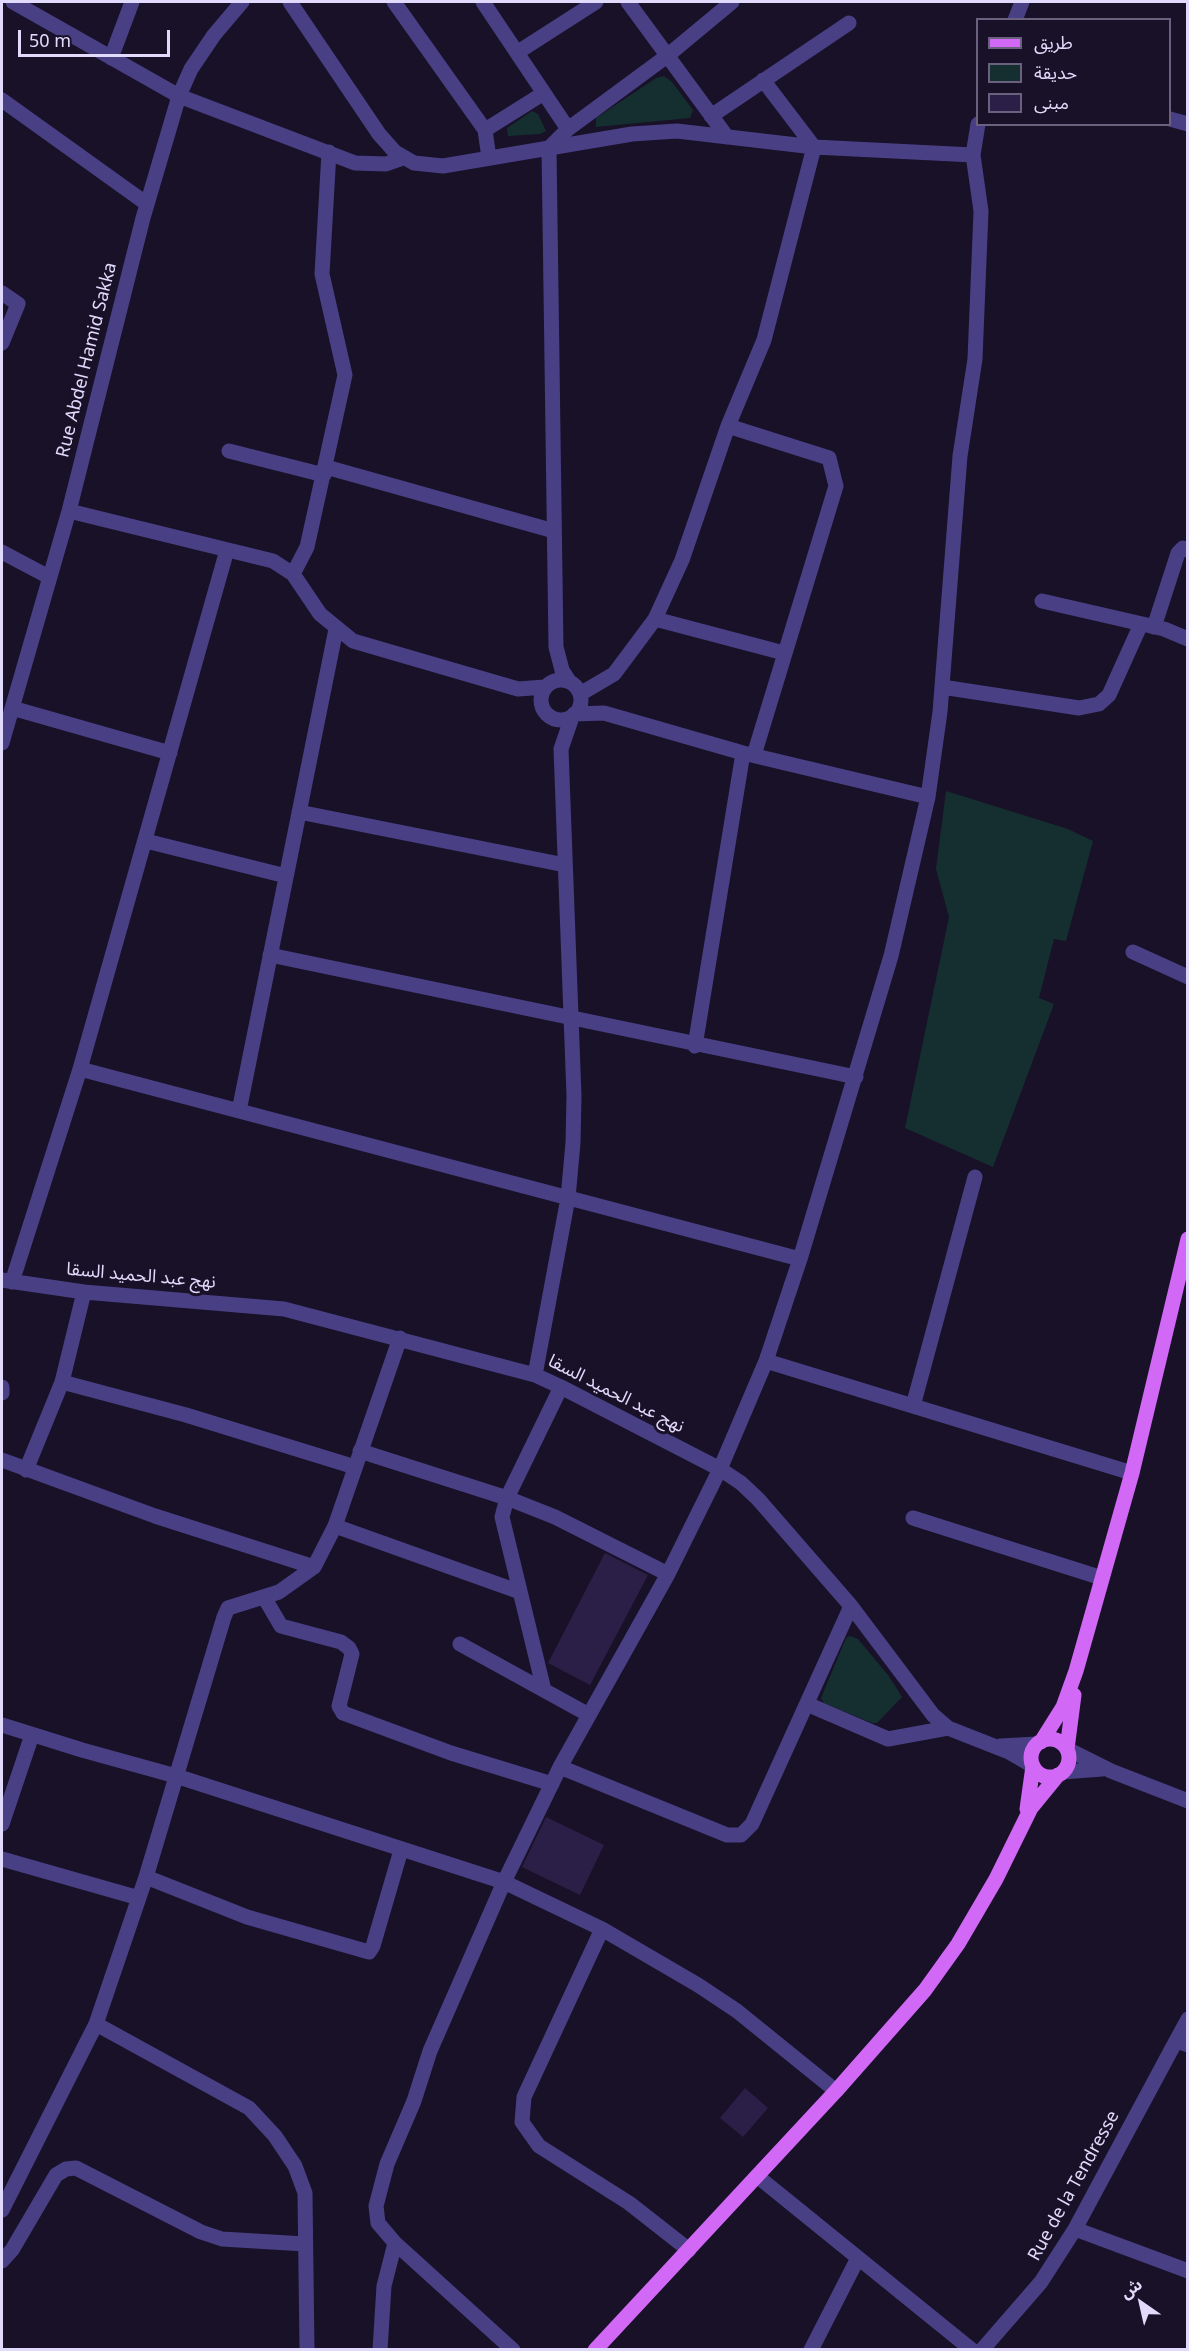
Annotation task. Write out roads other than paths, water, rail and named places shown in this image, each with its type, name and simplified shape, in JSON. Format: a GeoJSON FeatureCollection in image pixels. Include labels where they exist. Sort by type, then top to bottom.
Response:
{"type":"FeatureCollection","features":[{"type":"Feature","properties":{"kind":"main road"},"geometry":{"type":"LineString","coordinates":[[1023,1823],[1033,1766],[1032,1754],[1064,1707],[1076,1671],[1132,1473],[1174,1288],[1188,1239]]}},
{"type":"Feature","properties":{"kind":"main road"},"geometry":{"type":"LineString","coordinates":[[595,2349],[836,2091],[925,1990],[958,1944],[996,1879],[1023,1823],[1041,1793],[1061,1773],[1069,1760],[1066,1749],[1076,1671]]}},
{"type":"Feature","properties":{"kind":"main road"},"geometry":{"type":"LineString","coordinates":[[1039,1743],[1056,1740],[1066,1749]]}},
{"type":"Feature","properties":{"kind":"main road"},"geometry":{"type":"LineString","coordinates":[[1033,1766],[1041,1775],[1061,1773]]}},
{"type":"Feature","properties":{"kind":"street"},"geometry":{"type":"LineString","coordinates":[[13,2],[179,96],[355,163],[386,164],[403,158]]}},
{"type":"Feature","properties":{"kind":"street"},"geometry":{"type":"LineString","coordinates":[[111,58],[132,2]]}},
{"type":"Feature","properties":{"kind":"street","name":"Rue Abdel Hamid Sakka"},"geometry":{"type":"LineString","coordinates":[[2,743],[69,511],[147,204],[179,96],[191,69],[214,35],[242,2]]}},
{"type":"Feature","properties":{"kind":"street"},"geometry":{"type":"LineString","coordinates":[[290,2],[379,134],[403,158],[414,163],[443,166],[632,134],[676,132],[814,147],[973,155]]}},
{"type":"Feature","properties":{"kind":"street"},"geometry":{"type":"LineString","coordinates":[[394,2],[485,130],[489,158]]}},
{"type":"Feature","properties":{"kind":"street"},"geometry":{"type":"LineString","coordinates":[[483,2],[568,129]]}},
{"type":"Feature","properties":{"kind":"street"},"geometry":{"type":"LineString","coordinates":[[518,52],[596,2]]}},
{"type":"Feature","properties":{"kind":"street"},"geometry":{"type":"LineString","coordinates":[[628,2],[727,137]]}},
{"type":"Feature","properties":{"kind":"street"},"geometry":{"type":"LineString","coordinates":[[732,2],[667,56],[568,129],[549,148],[556,647],[561,670],[580,696],[604,713],[748,754],[928,797]]}},
{"type":"Feature","properties":{"kind":"street"},"geometry":{"type":"LineString","coordinates":[[1016,18],[1022,2]]}},
{"type":"Feature","properties":{"kind":"street"},"geometry":{"type":"LineString","coordinates":[[711,116],[849,23]]}},
{"type":"Feature","properties":{"kind":"street"},"geometry":{"type":"LineString","coordinates":[[763,80],[814,147]]}},
{"type":"Feature","properties":{"kind":"street"},"geometry":{"type":"LineString","coordinates":[[485,130],[544,93]]}},
{"type":"Feature","properties":{"kind":"street"},"geometry":{"type":"LineString","coordinates":[[2,100],[147,204]]}},
{"type":"Feature","properties":{"kind":"street"},"geometry":{"type":"LineString","coordinates":[[1171,119],[1188,124]]}},
{"type":"Feature","properties":{"kind":"street"},"geometry":{"type":"LineString","coordinates":[[513,2349],[395,2243],[378,2223],[376,2215],[387,2164],[414,2101],[430,2051],[504,1882],[560,1767],[668,1574],[720,1469],[766,1361],[856,1077],[908,890],[928,797],[942,687],[960,456],[975,359],[981,211],[973,155],[978,126]]}},
{"type":"Feature","properties":{"kind":"street"},"geometry":{"type":"LineString","coordinates":[[535,1375],[568,1198],[573,1143],[571,1018],[561,749],[580,696],[614,674],[655,619],[682,560],[728,426],[764,340],[814,147]]}},
{"type":"Feature","properties":{"kind":"street"},"geometry":{"type":"LineString","coordinates":[[293,574],[307,547],[345,375],[322,274],[329,152]]}},
{"type":"Feature","properties":{"kind":"street"},"geometry":{"type":"LineString","coordinates":[[2,293],[18,304],[2,343]]}},
{"type":"Feature","properties":{"kind":"street"},"geometry":{"type":"LineString","coordinates":[[695,1046],[748,754],[784,653],[836,486],[834,469],[829,458],[728,426]]}},
{"type":"Feature","properties":{"kind":"street"},"geometry":{"type":"LineString","coordinates":[[229,451],[325,471],[554,531]]}},
{"type":"Feature","properties":{"kind":"street"},"geometry":{"type":"LineString","coordinates":[[69,511],[273,561],[293,574],[320,614],[354,641],[518,688],[545,686],[556,680],[570,681]]}},
{"type":"Feature","properties":{"kind":"street"},"geometry":{"type":"LineString","coordinates":[[942,687],[1079,708],[1099,704],[1110,695],[1147,625],[1178,552],[1183,548],[1188,550]]}},
{"type":"Feature","properties":{"kind":"street"},"geometry":{"type":"LineString","coordinates":[[7,1281],[80,1069],[227,550]]}},
{"type":"Feature","properties":{"kind":"street"},"geometry":{"type":"LineString","coordinates":[[2,552],[49,578]]}},
{"type":"Feature","properties":{"kind":"street"},"geometry":{"type":"LineString","coordinates":[[1042,601],[1147,625],[1188,639]]}},
{"type":"Feature","properties":{"kind":"street"},"geometry":{"type":"LineString","coordinates":[[655,619],[784,653]]}},
{"type":"Feature","properties":{"kind":"street"},"geometry":{"type":"LineString","coordinates":[[239,1111],[336,629]]}},
{"type":"Feature","properties":{"kind":"street"},"geometry":{"type":"LineString","coordinates":[[556,647],[545,686],[543,710],[561,749]]}},
{"type":"Feature","properties":{"kind":"street"},"geometry":{"type":"LineString","coordinates":[[518,688],[543,710],[560,720],[573,715],[604,713]]}},
{"type":"Feature","properties":{"kind":"street"},"geometry":{"type":"LineString","coordinates":[[12,708],[170,753]]}},
{"type":"Feature","properties":{"kind":"street"},"geometry":{"type":"LineString","coordinates":[[299,812],[565,865]]}},
{"type":"Feature","properties":{"kind":"street"},"geometry":{"type":"LineString","coordinates":[[146,841],[286,876]]}},
{"type":"Feature","properties":{"kind":"street"},"geometry":{"type":"LineString","coordinates":[[1133,952],[1188,978]]}},
{"type":"Feature","properties":{"kind":"street"},"geometry":{"type":"LineString","coordinates":[[270,956],[695,1046],[856,1077]]}},
{"type":"Feature","properties":{"kind":"street"},"geometry":{"type":"LineString","coordinates":[[80,1069],[800,1259]]}},
{"type":"Feature","properties":{"kind":"street"},"geometry":{"type":"LineString","coordinates":[[913,1406],[975,1177]]}},
{"type":"Feature","properties":{"kind":"street","name":"نهج عبد الحميد السقا"},"geometry":{"type":"LineString","coordinates":[[7,1281],[84,1292],[284,1310],[400,1338],[535,1375],[561,1387],[720,1469],[758,1499],[851,1606],[927,1708],[948,1728],[1033,1766]]}},
{"type":"Feature","properties":{"kind":"street"},"geometry":{"type":"LineString","coordinates":[[26,1470],[62,1382],[84,1292]]}},
{"type":"Feature","properties":{"kind":"street"},"geometry":{"type":"LineString","coordinates":[[2,2210],[6,2190],[96,2024],[146,1877],[228,1608],[279,1592],[314,1567],[335,1526],[400,1338]]}},
{"type":"Feature","properties":{"kind":"street"},"geometry":{"type":"LineString","coordinates":[[766,1361],[1132,1473]]}},
{"type":"Feature","properties":{"kind":"street"},"geometry":{"type":"LineString","coordinates":[[62,1382],[186,1415],[355,1467]]}},
{"type":"Feature","properties":{"kind":"street"},"geometry":{"type":"LineString","coordinates":[[2,1387],[2,1393]]}},
{"type":"Feature","properties":{"kind":"street"},"geometry":{"type":"LineString","coordinates":[[544,1690],[501,1517],[507,1498],[561,1387]]}},
{"type":"Feature","properties":{"kind":"street"},"geometry":{"type":"LineString","coordinates":[[360,1451],[507,1498],[555,1517],[668,1574]]}},
{"type":"Feature","properties":{"kind":"street"},"geometry":{"type":"LineString","coordinates":[[2,1460],[314,1567]]}},
{"type":"Feature","properties":{"kind":"street"},"geometry":{"type":"LineString","coordinates":[[913,1518],[1102,1578]]}},
{"type":"Feature","properties":{"kind":"street"},"geometry":{"type":"LineString","coordinates":[[335,1526],[520,1592]]}},
{"type":"Feature","properties":{"kind":"street"},"geometry":{"type":"LineString","coordinates":[[264,1597],[281,1626],[341,1642],[349,1648],[352,1654],[339,1706],[342,1713],[441,1749],[552,1784]]}},
{"type":"Feature","properties":{"kind":"street"},"geometry":{"type":"LineString","coordinates":[[560,1767],[727,1834],[741,1835],[752,1824],[851,1606]]}},
{"type":"Feature","properties":{"kind":"street"},"geometry":{"type":"LineString","coordinates":[[460,1644],[589,1715]]}},
{"type":"Feature","properties":{"kind":"street"},"geometry":{"type":"LineString","coordinates":[[807,1704],[888,1739],[948,1728]]}},
{"type":"Feature","properties":{"kind":"street"},"geometry":{"type":"LineString","coordinates":[[2,1725],[176,1776],[504,1882],[602,1929],[737,2010],[836,2091]]}},
{"type":"Feature","properties":{"kind":"street"},"geometry":{"type":"LineString","coordinates":[[2,1824],[32,1735]]}},
{"type":"Feature","properties":{"kind":"street","name":"نهج عبد الحميد السقا"},"geometry":{"type":"LineString","coordinates":[[988,1745],[1039,1743]]}},
{"type":"Feature","properties":{"kind":"street"},"geometry":{"type":"LineString","coordinates":[[1066,1749],[1111,1771],[1188,1801]]}},
{"type":"Feature","properties":{"kind":"street"},"geometry":{"type":"LineString","coordinates":[[1061,1773],[1082,1769],[1111,1771]]}},
{"type":"Feature","properties":{"kind":"street"},"geometry":{"type":"LineString","coordinates":[[146,1877],[247,1917],[369,1952],[373,1946],[401,1850]]}},
{"type":"Feature","properties":{"kind":"street"},"geometry":{"type":"LineString","coordinates":[[2,1859],[139,1898]]}},
{"type":"Feature","properties":{"kind":"street"},"geometry":{"type":"LineString","coordinates":[[602,1929],[524,2097],[522,2122],[539,2146],[629,2203],[688,2250]]}},
{"type":"Feature","properties":{"kind":"street","name":"Rue de la Tendresse"},"geometry":{"type":"LineString","coordinates":[[982,2349],[1041,2282],[1075,2229],[1182,2043],[1188,2019]]}},
{"type":"Feature","properties":{"kind":"street"},"geometry":{"type":"LineString","coordinates":[[96,2024],[249,2108],[275,2136],[295,2166],[305,2193],[307,2349]]}},
{"type":"Feature","properties":{"kind":"street"},"geometry":{"type":"LineString","coordinates":[[2,2260],[12,2250],[56,2175],[66,2169],[76,2168],[222,2239],[306,2244]]}},
{"type":"Feature","properties":{"kind":"street"},"geometry":{"type":"LineString","coordinates":[[757,2176],[972,2349]]}},
{"type":"Feature","properties":{"kind":"street"},"geometry":{"type":"LineString","coordinates":[[1075,2229],[1188,2271]]}},
{"type":"Feature","properties":{"kind":"street"},"geometry":{"type":"LineString","coordinates":[[380,2349],[384,2286],[395,2243]]}},
{"type":"Feature","properties":{"kind":"street"},"geometry":{"type":"LineString","coordinates":[[811,2349],[858,2258]]}}]}
